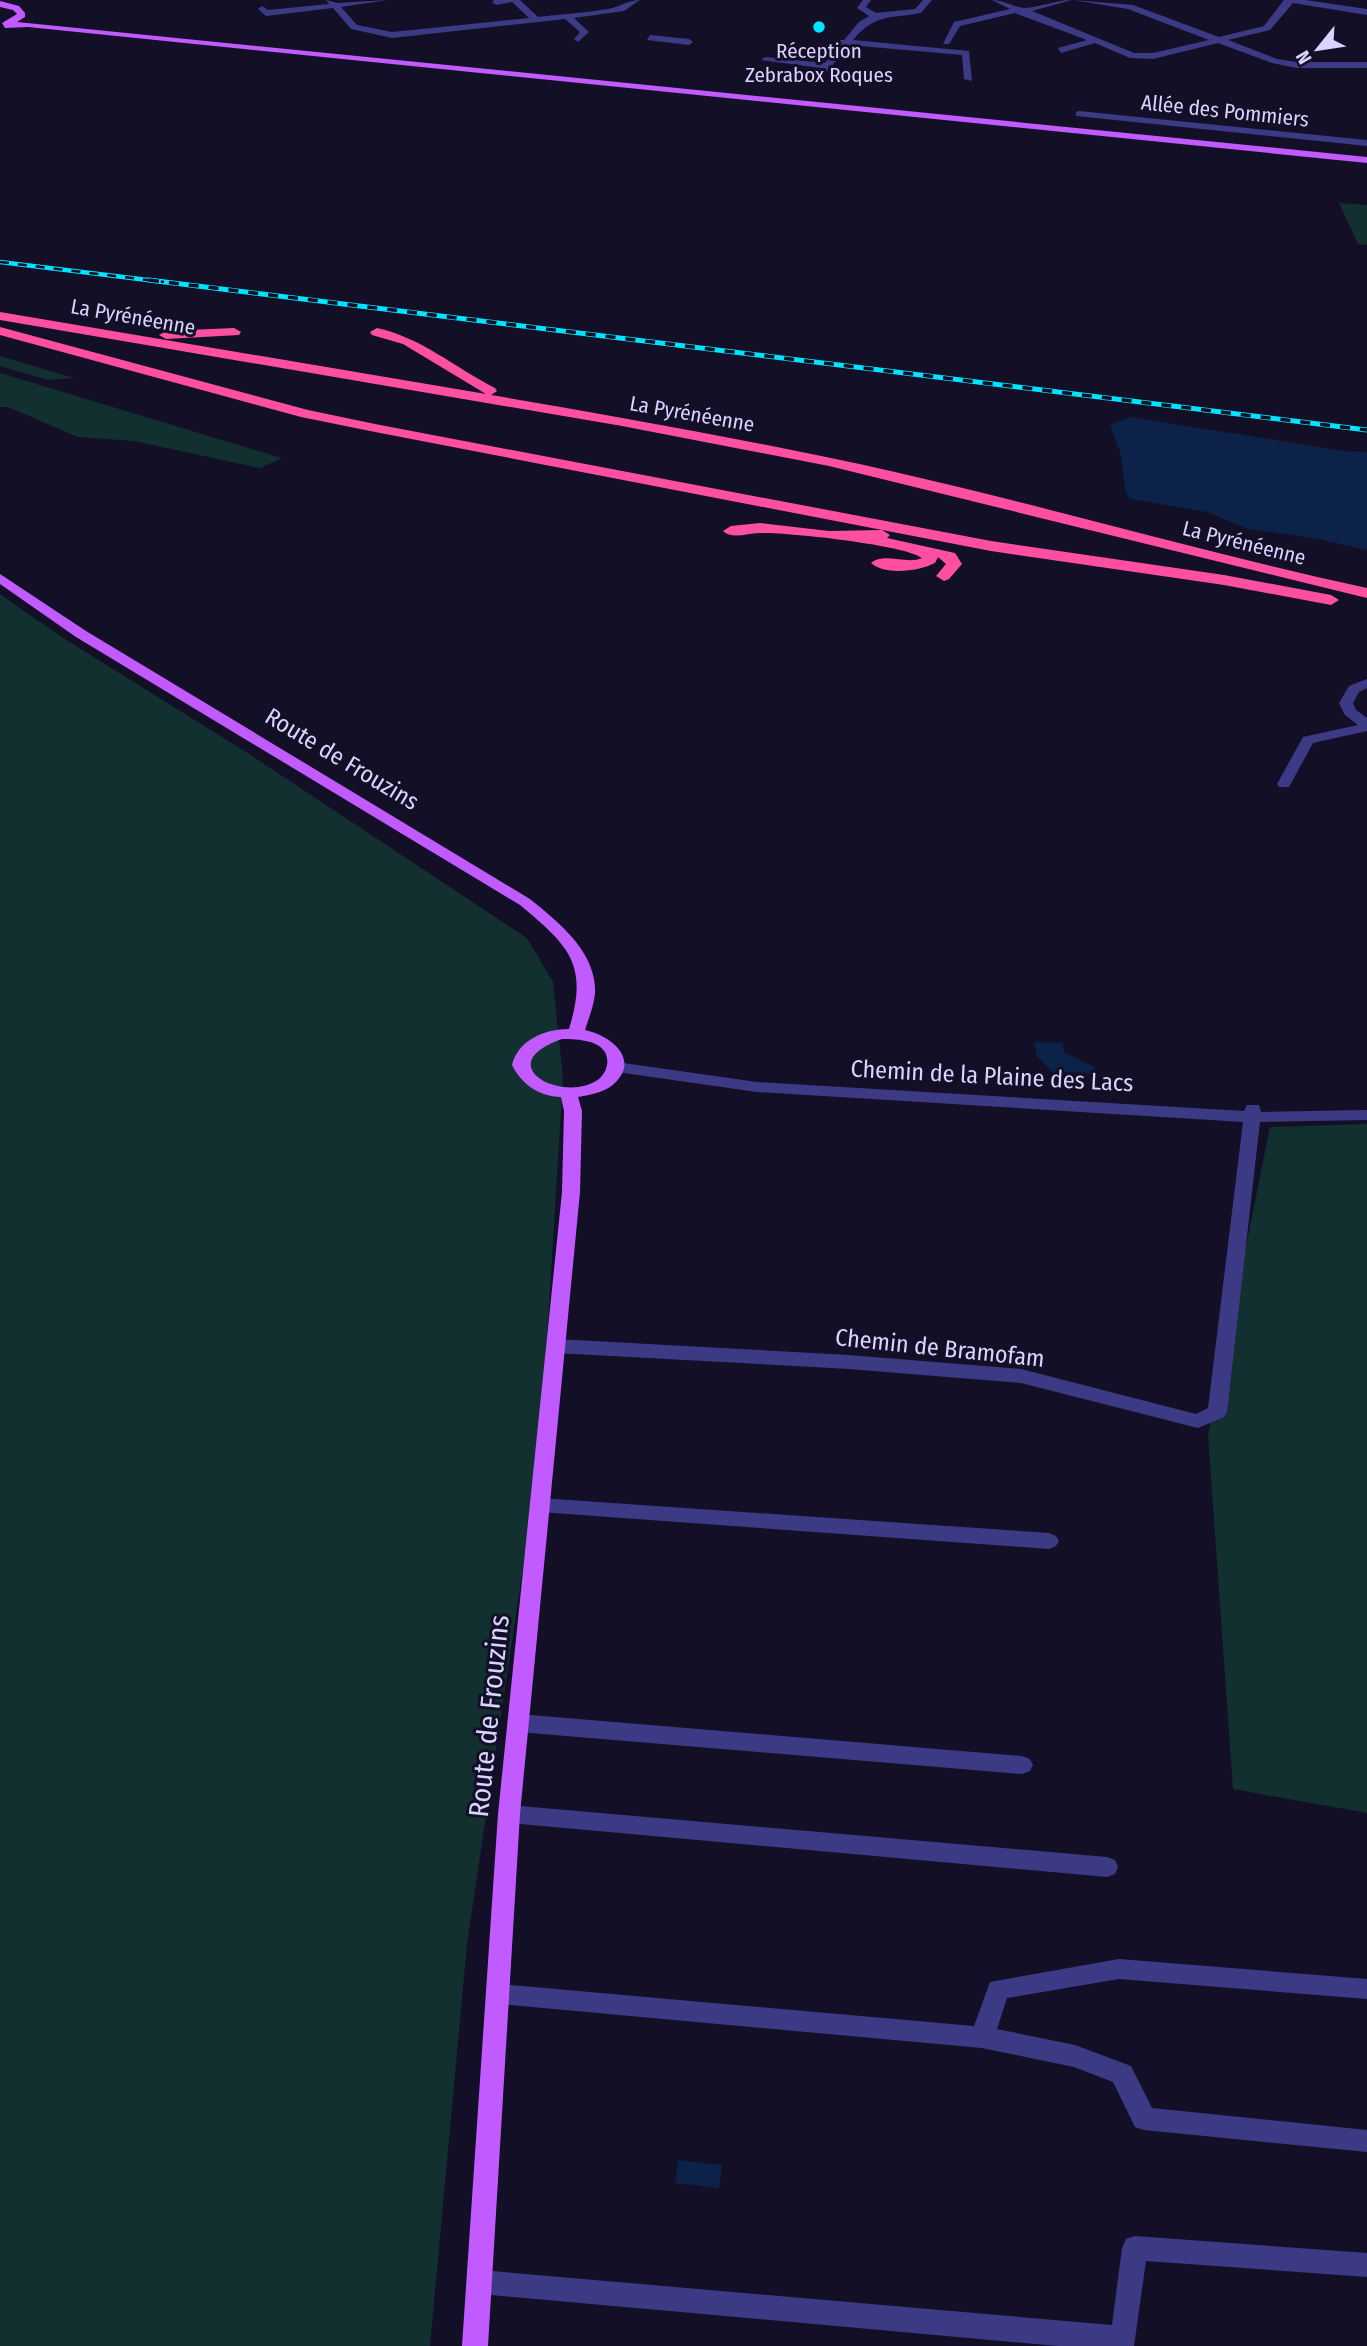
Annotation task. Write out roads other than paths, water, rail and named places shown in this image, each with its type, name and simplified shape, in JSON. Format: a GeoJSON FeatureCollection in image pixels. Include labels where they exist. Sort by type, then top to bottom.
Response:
{"type":"FeatureCollection","features":[{"type":"Feature","properties":{"kind":"highway","name":"La Pyrénéenne"},"geometry":{"type":"LineString","coordinates":[[0,316],[514,402],[749,445],[957,489],[1216,559],[1367,593]]}},
{"type":"Feature","properties":{"kind":"highway","name":"La Pyrénéenne"},"geometry":{"type":"LineString","coordinates":[[0,331],[306,414],[926,534],[1224,580],[1367,607]]}},
{"type":"Feature","properties":{"kind":"highway"},"geometry":{"type":"LineString","coordinates":[[106,334],[234,332]]}},
{"type":"Feature","properties":{"kind":"highway"},"geometry":{"type":"LineString","coordinates":[[377,332],[413,341],[471,382],[514,402]]}},
{"type":"Feature","properties":{"kind":"highway"},"geometry":{"type":"LineString","coordinates":[[829,516],[930,554],[930,560],[917,566],[879,563]]}},
{"type":"Feature","properties":{"kind":"highway"},"geometry":{"type":"LineString","coordinates":[[731,531],[760,528],[939,551],[950,556],[954,564],[944,576]]}},
{"type":"Feature","properties":{"kind":"highway"},"geometry":{"type":"LineString","coordinates":[[829,536],[926,534]]}},
{"type":"Feature","properties":{"kind":"main road"},"geometry":{"type":"LineString","coordinates":[[4,3],[42,18],[103,25],[1367,153]]}},
{"type":"Feature","properties":{"kind":"main road"},"geometry":{"type":"LineString","coordinates":[[2,28],[20,19],[21,11]]}},
{"type":"Feature","properties":{"kind":"main road"},"geometry":{"type":"LineString","coordinates":[[2,28],[71,29],[1367,160]]}},
{"type":"Feature","properties":{"kind":"main road","name":"Route de Frouzins"},"geometry":{"type":"LineString","coordinates":[[0,578],[81,634],[525,902],[568,941],[580,963],[587,986],[576,1034]]}},
{"type":"Feature","properties":{"kind":"main road"},"geometry":{"type":"LineString","coordinates":[[560,1034],[576,1034],[591,1036],[612,1049],[616,1067],[611,1077],[600,1085],[569,1093],[538,1088],[520,1072],[519,1062],[523,1052],[538,1040],[560,1034]]}},
{"type":"Feature","properties":{"kind":"main road","name":"Route de Frouzins"},"geometry":{"type":"LineString","coordinates":[[475,2346],[509,1814],[571,1192],[573,1111],[569,1093]]}},
{"type":"Feature","properties":{"kind":"street"},"geometry":{"type":"LineString","coordinates":[[262,9],[266,13],[333,3],[384,0]]}},
{"type":"Feature","properties":{"kind":"street"},"geometry":{"type":"LineString","coordinates":[[496,2],[513,0],[537,20]]}},
{"type":"Feature","properties":{"kind":"street"},"geometry":{"type":"LineString","coordinates":[[333,3],[354,27],[383,34],[568,17],[621,9],[636,0]]}},
{"type":"Feature","properties":{"kind":"street"},"geometry":{"type":"LineString","coordinates":[[867,0],[861,8],[876,16]]}},
{"type":"Feature","properties":{"kind":"street"},"geometry":{"type":"LineString","coordinates":[[816,83],[843,43],[876,16],[918,11],[928,0]]}},
{"type":"Feature","properties":{"kind":"street"},"geometry":{"type":"LineString","coordinates":[[996,0],[1133,56],[1153,56],[1267,28],[1290,0],[1367,12]]}},
{"type":"Feature","properties":{"kind":"street"},"geometry":{"type":"LineString","coordinates":[[946,42],[957,24],[1068,0]]}},
{"type":"Feature","properties":{"kind":"street"},"geometry":{"type":"LineString","coordinates":[[1076,0],[1130,7],[1275,61],[1297,65],[1367,65]]}},
{"type":"Feature","properties":{"kind":"street"},"geometry":{"type":"LineString","coordinates":[[568,17],[585,32],[578,39]]}},
{"type":"Feature","properties":{"kind":"street"},"geometry":{"type":"LineString","coordinates":[[650,38],[688,41]]}},
{"type":"Feature","properties":{"kind":"street"},"geometry":{"type":"LineString","coordinates":[[1060,50],[1094,41]]}},
{"type":"Feature","properties":{"kind":"street"},"geometry":{"type":"LineString","coordinates":[[843,43],[966,53],[969,79]]}},
{"type":"Feature","properties":{"kind":"street"},"geometry":{"type":"LineString","coordinates":[[765,60],[827,66]]}},
{"type":"Feature","properties":{"kind":"street","name":"Allée des Pommiers"},"geometry":{"type":"LineString","coordinates":[[1079,114],[1367,143]]}},
{"type":"Feature","properties":{"kind":"street"},"geometry":{"type":"LineString","coordinates":[[1367,683],[1354,689],[1346,703],[1350,712],[1367,726]]}},
{"type":"Feature","properties":{"kind":"street"},"geometry":{"type":"LineString","coordinates":[[1284,784],[1308,740],[1367,726]]}},
{"type":"Feature","properties":{"kind":"street","name":"Chemin de la Plaine des Lacs"},"geometry":{"type":"LineString","coordinates":[[616,1067],[757,1087],[1253,1113],[1367,1115]]}},
{"type":"Feature","properties":{"kind":"street","name":"Chemin de Bramofam"},"geometry":{"type":"LineString","coordinates":[[556,1346],[849,1362],[1021,1376],[1198,1421],[1217,1412],[1253,1113]]}},
{"type":"Feature","properties":{"kind":"street"},"geometry":{"type":"LineString","coordinates":[[540,1505],[1049,1541]]}},
{"type":"Feature","properties":{"kind":"street"},"geometry":{"type":"LineString","coordinates":[[518,1723],[1022,1765]]}},
{"type":"Feature","properties":{"kind":"street"},"geometry":{"type":"LineString","coordinates":[[509,1814],[1107,1867]]}},
{"type":"Feature","properties":{"kind":"street"},"geometry":{"type":"LineString","coordinates":[[982,2037],[998,1989],[1119,1969],[1367,1989]]}},
{"type":"Feature","properties":{"kind":"street"},"geometry":{"type":"LineString","coordinates":[[499,1994],[982,2037],[1075,2056],[1122,2074],[1144,2119],[1367,2141]]}},
{"type":"Feature","properties":{"kind":"street"},"geometry":{"type":"LineString","coordinates":[[480,2282],[1124,2339],[1135,2248],[1367,2265]]}},
{"type":"Feature","properties":{"kind":"water"},"geometry":{"type":"Polygon","coordinates":[[[1130,417],[1345,451],[1367,452],[1367,550],[1313,538],[1248,529],[1207,512],[1130,499],[1125,490],[1121,455],[1110,425],[1130,417]]]}},
{"type":"Feature","properties":{"kind":"water"},"geometry":{"type":"Polygon","coordinates":[[[1034,1042],[1062,1043],[1064,1052],[1096,1068],[1094,1073],[1052,1072],[1037,1056],[1034,1042]]]}},
{"type":"Feature","properties":{"kind":"water"},"geometry":{"type":"Polygon","coordinates":[[[678,2160],[722,2165],[719,2188],[675,2183],[678,2160]]]}},
{"type":"Feature","properties":{"kind":"railway"},"geometry":{"type":"LineString","coordinates":[[0,262],[164,282]]}},
{"type":"Feature","properties":{"kind":"railway"},"geometry":{"type":"LineString","coordinates":[[149,280],[1367,430]]}},
{"type":"Feature","properties":{"kind":"place","name":"Réception Zebrabox Roques"},"geometry":{"type":"Point","coordinates":[819,27]}}]}
